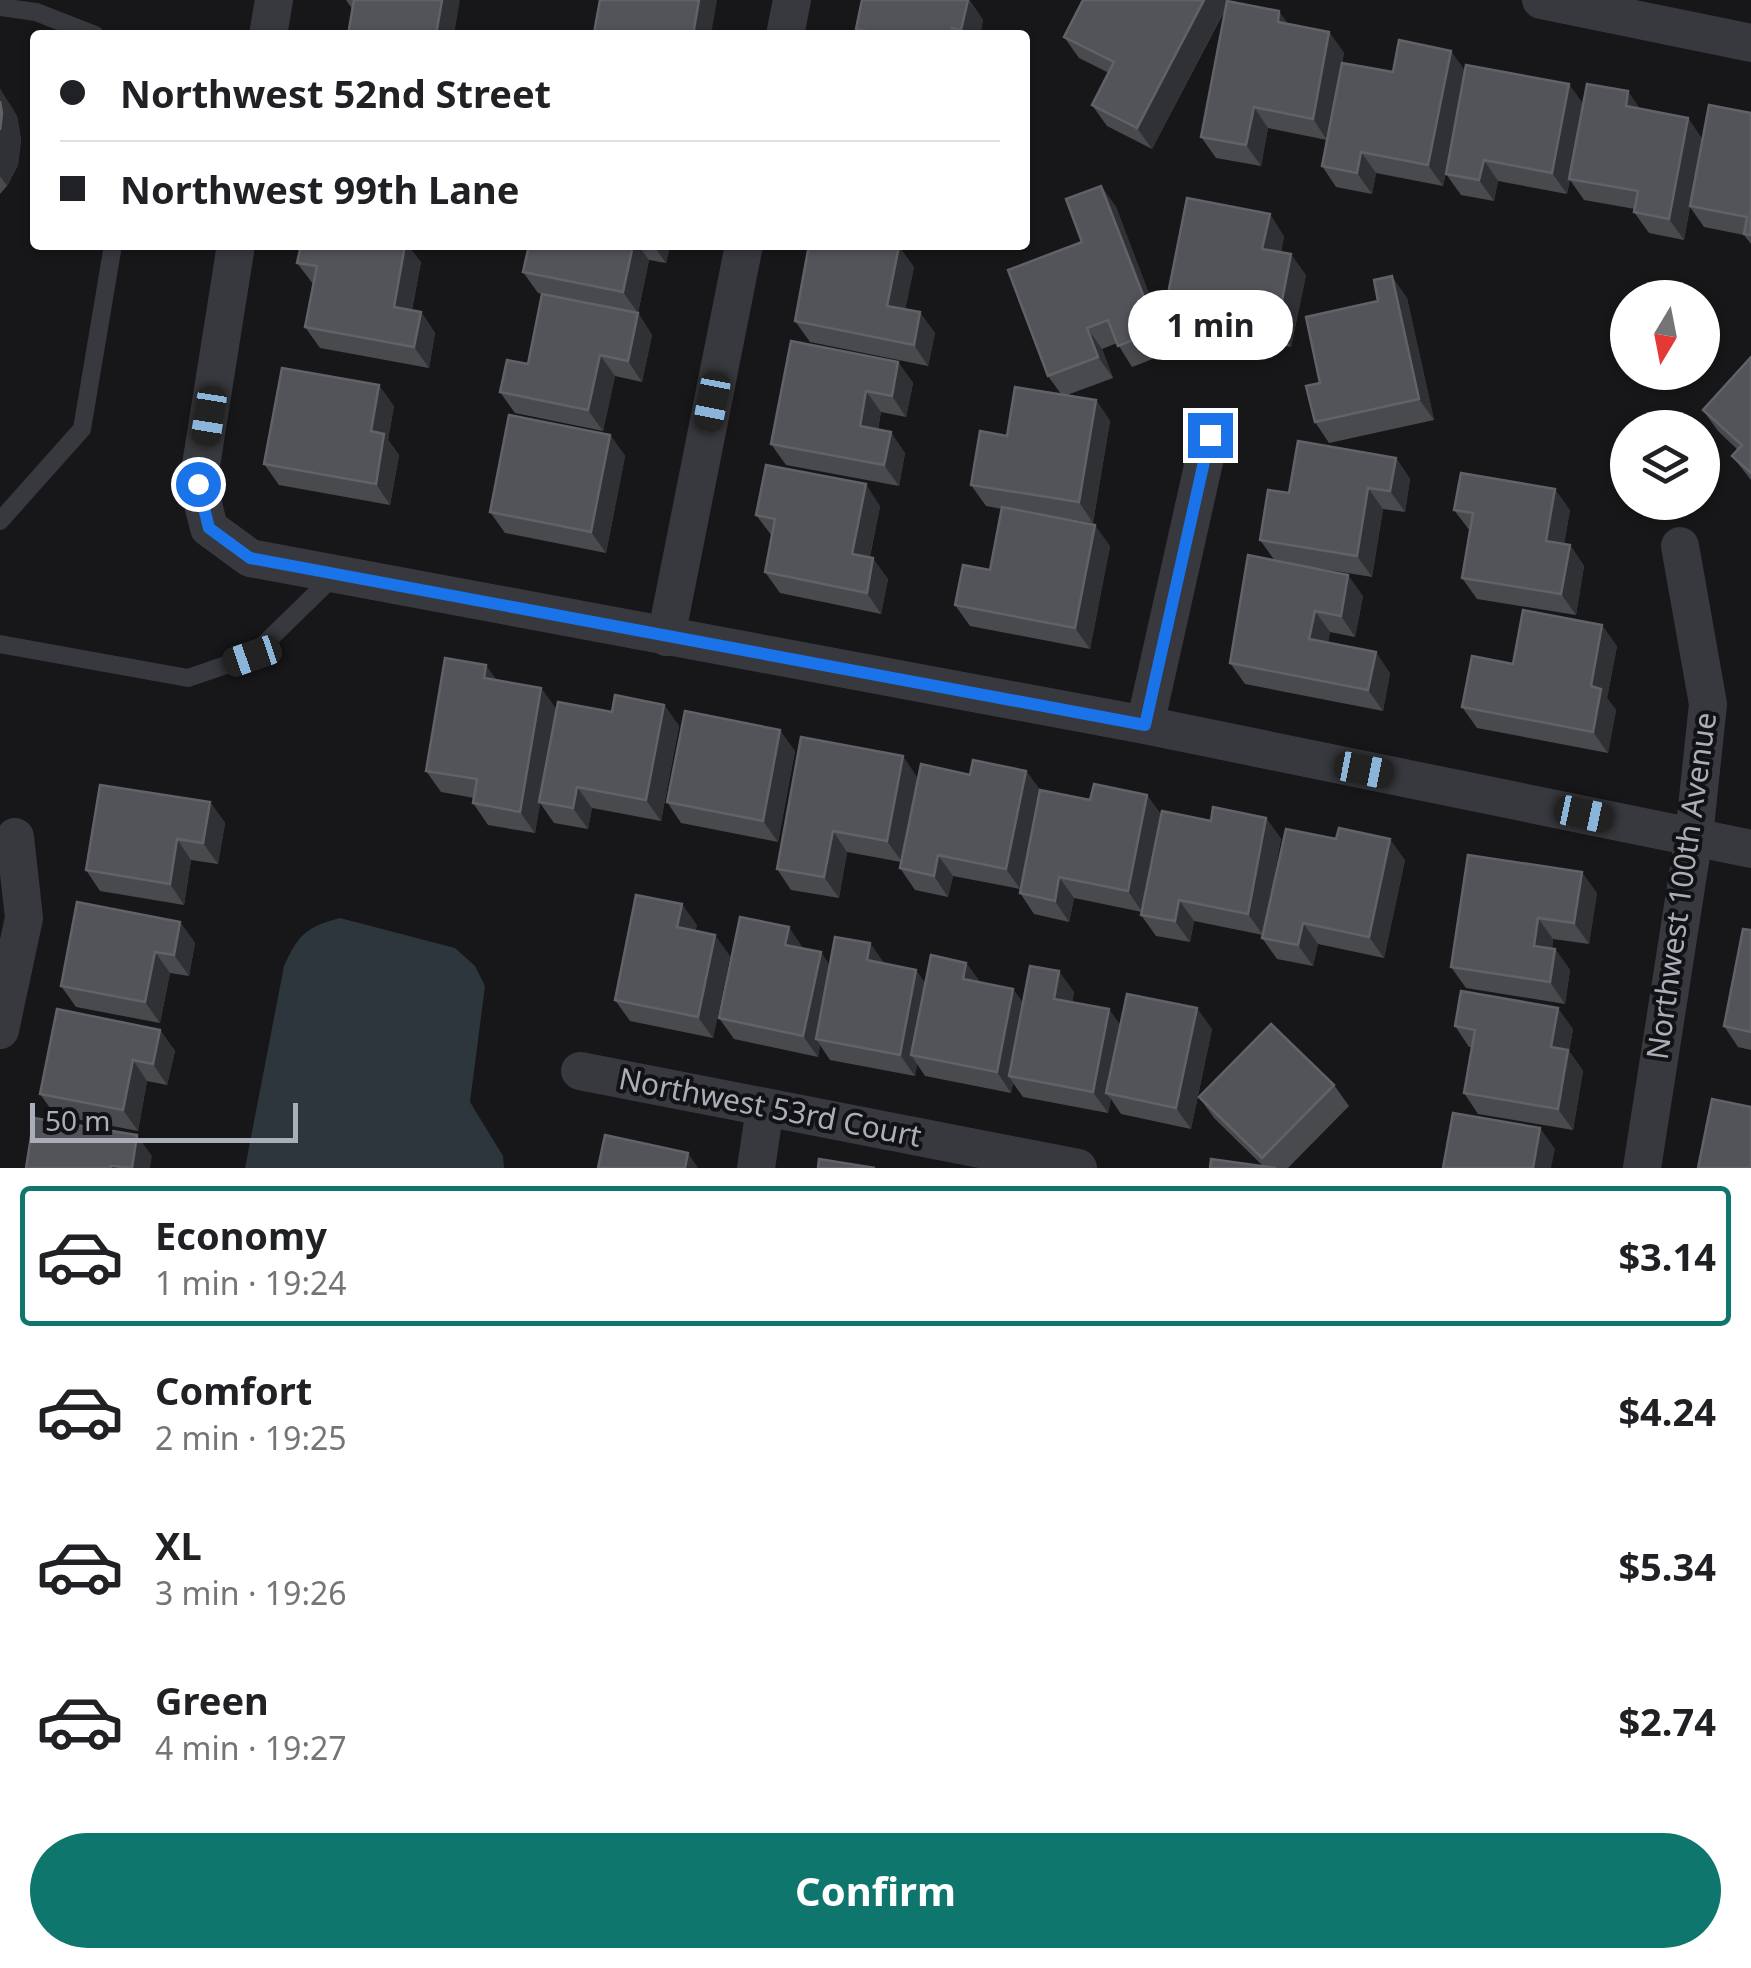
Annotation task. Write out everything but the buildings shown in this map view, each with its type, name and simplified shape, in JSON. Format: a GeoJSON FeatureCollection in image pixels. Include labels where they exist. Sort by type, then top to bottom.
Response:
{"type":"FeatureCollection","features":[{"type":"Feature","properties":{"kind":"street"},"geometry":{"type":"LineString","coordinates":[[269,30],[274,0]]}},
{"type":"Feature","properties":{"kind":"street"},"geometry":{"type":"LineString","coordinates":[[786,30],[792,0]]}},
{"type":"Feature","properties":{"kind":"street"},"geometry":{"type":"LineString","coordinates":[[1541,0],[1751,43]]}},
{"type":"Feature","properties":{"kind":"street"},"geometry":{"type":"LineString","coordinates":[[235,250],[198,484],[209,528],[250,558],[1145,725],[1751,849]]}},
{"type":"Feature","properties":{"kind":"street"},"geometry":{"type":"LineString","coordinates":[[666,636],[743,250]]}},
{"type":"Feature","properties":{"kind":"street"},"geometry":{"type":"LineString","coordinates":[[1145,725],[1210,435]]}},
{"type":"Feature","properties":{"kind":"street","name":"Northwest 100th Avenue"},"geometry":{"type":"LineString","coordinates":[[1642,1168],[1694,836],[1708,704],[1680,546]]}},
{"type":"Feature","properties":{"kind":"street"},"geometry":{"type":"LineString","coordinates":[[0,1030],[24,918],[15,837]]}},
{"type":"Feature","properties":{"kind":"street","name":"Northwest 53rd Court"},"geometry":{"type":"LineString","coordinates":[[580,1071],[1078,1168]]}},
{"type":"Feature","properties":{"kind":"street"},"geometry":{"type":"LineString","coordinates":[[756,1168],[765,1108]]}},
{"type":"Feature","properties":{"kind":"lane"},"geometry":{"type":"LineString","coordinates":[[0,7],[36,12],[82,30]]}},
{"type":"Feature","properties":{"kind":"lane"},"geometry":{"type":"LineString","coordinates":[[0,520],[82,429],[111,250]]}},
{"type":"Feature","properties":{"kind":"lane"},"geometry":{"type":"LineString","coordinates":[[0,644],[188,678],[252,656],[336,574]]}},
{"type":"Feature","properties":{"kind":"shaded area"},"geometry":{"type":"Polygon","coordinates":[[[340,918],[455,948],[475,966],[485,986],[470,1102],[503,1156],[504,1168],[245,1168],[284,966],[305,933],[340,918]]]}},
{"type":"Feature","properties":{"kind":"route"},"geometry":{"type":"LineString","coordinates":[[198,484],[209,528],[250,558],[1145,725],[1210,435]]}}]}
